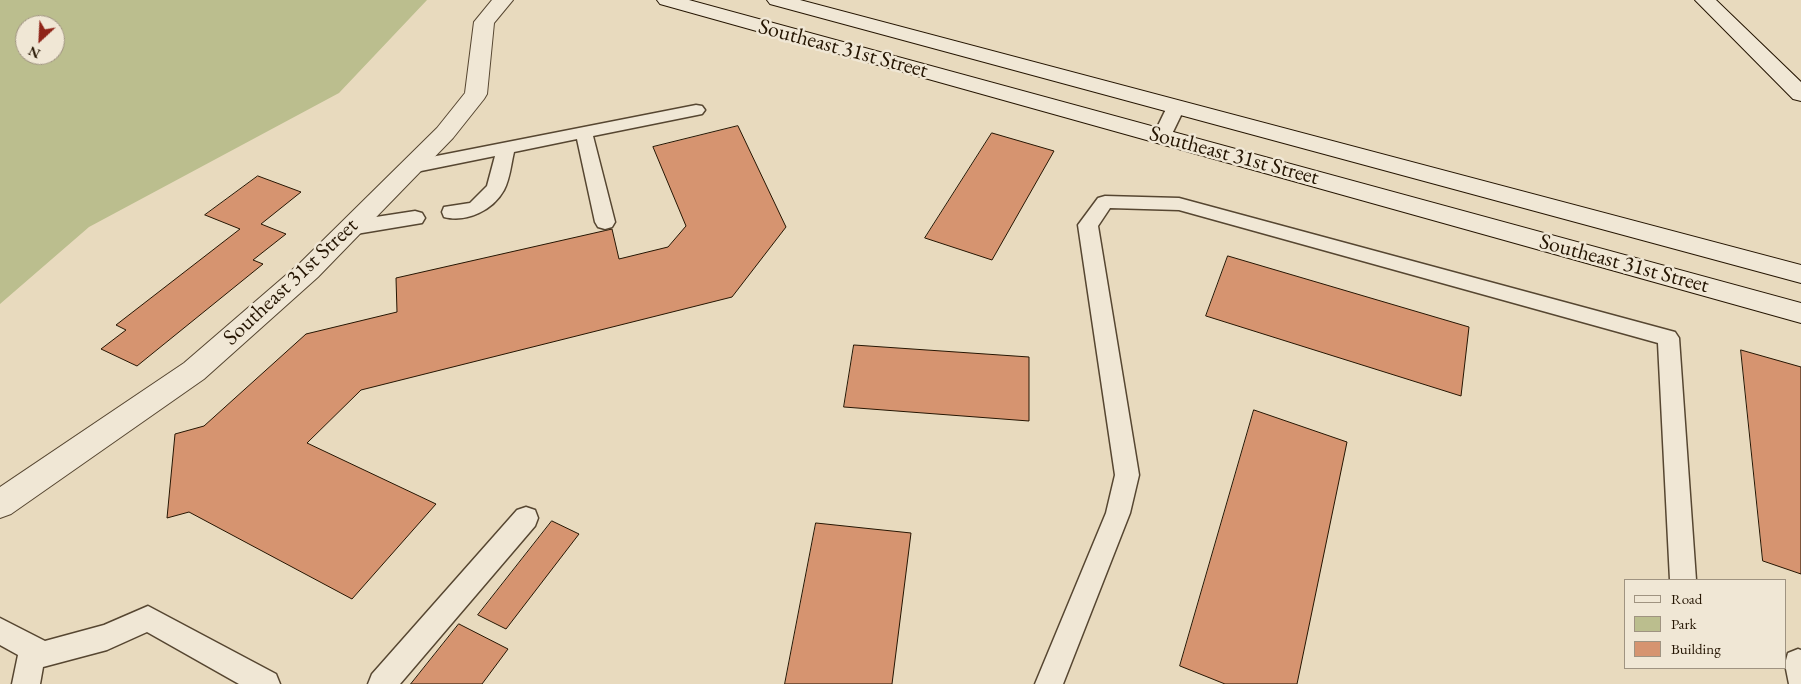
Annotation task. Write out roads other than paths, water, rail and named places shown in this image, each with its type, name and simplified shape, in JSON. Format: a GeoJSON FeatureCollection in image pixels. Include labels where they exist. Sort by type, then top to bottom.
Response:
{"type":"FeatureCollection","features":[{"type":"Feature","properties":{"kind":"main road","name":"Southeast 31st Street"},"geometry":{"type":"LineString","coordinates":[[0,504],[194,371],[309,270],[445,133],[476,94],[484,22],[503,0]]}},
{"type":"Feature","properties":{"kind":"main road","name":"Southeast 31st Street"},"geometry":{"type":"LineString","coordinates":[[667,0],[1801,313]]}},
{"type":"Feature","properties":{"kind":"main road","name":"Southeast 31st Street"},"geometry":{"type":"LineString","coordinates":[[777,0],[1801,274]]}},
{"type":"Feature","properties":{"kind":"main road"},"geometry":{"type":"LineString","coordinates":[[1705,0],[1801,94]]}},
{"type":"Feature","properties":{"kind":"lane"},"geometry":{"type":"LineString","coordinates":[[1162,136],[1176,107]]}},
{"type":"Feature","properties":{"kind":"lane"},"geometry":{"type":"LineString","coordinates":[[411,167],[696,110]]}},
{"type":"Feature","properties":{"kind":"lane"},"geometry":{"type":"LineString","coordinates":[[584,133],[605,222]]}},
{"type":"Feature","properties":{"kind":"lane"},"geometry":{"type":"LineString","coordinates":[[451,212],[476,208],[496,188],[506,149]]}},
{"type":"Feature","properties":{"kind":"lane"},"geometry":{"type":"LineString","coordinates":[[1049,684],[1118,513],[1127,475],[1088,225],[1105,202],[1179,204],[1668,338],[1684,579]]}},
{"type":"Feature","properties":{"kind":"lane"},"geometry":{"type":"LineString","coordinates":[[350,228],[414,218]]}},
{"type":"Feature","properties":{"kind":"lane"},"geometry":{"type":"LineString","coordinates":[[382,684],[526,518]]}},
{"type":"Feature","properties":{"kind":"lane"},"geometry":{"type":"LineString","coordinates":[[0,631],[38,651],[106,637],[148,618],[266,684]]}},
{"type":"Feature","properties":{"kind":"lane"},"geometry":{"type":"LineString","coordinates":[[26,684],[38,651]]}}]}
